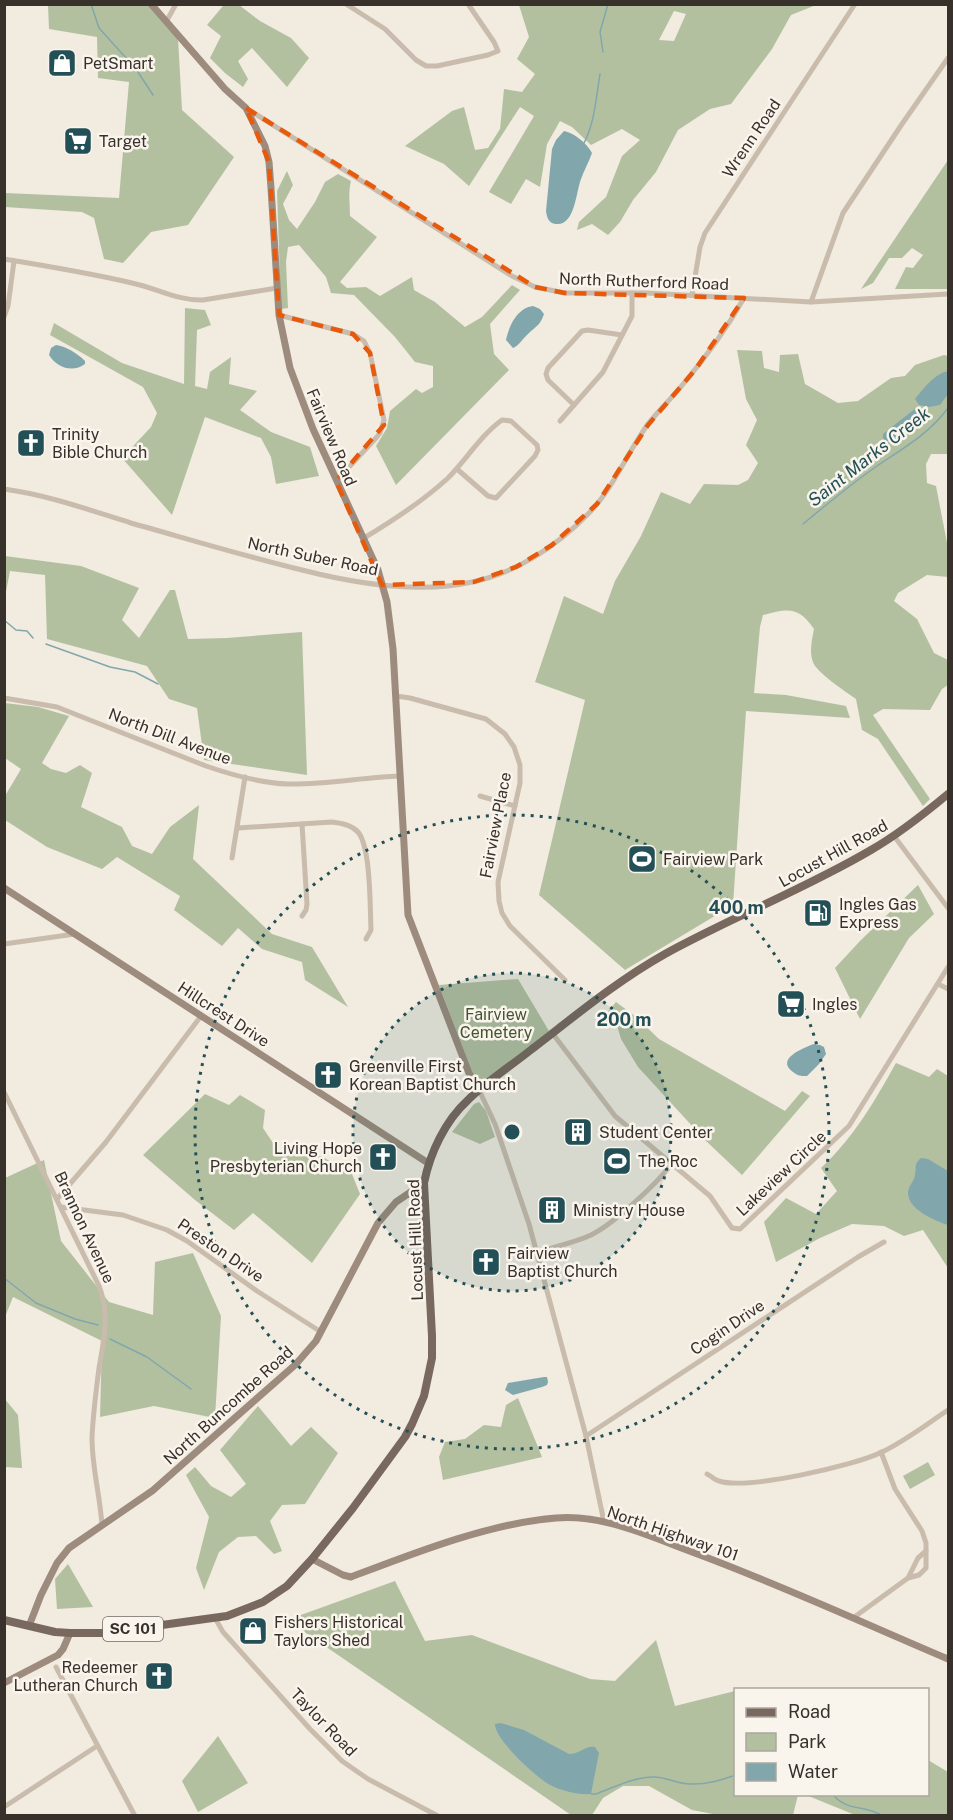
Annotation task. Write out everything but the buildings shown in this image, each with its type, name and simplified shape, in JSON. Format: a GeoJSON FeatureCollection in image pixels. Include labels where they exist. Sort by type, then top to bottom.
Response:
{"type":"FeatureCollection","features":[{"type":"Feature","properties":{"kind":"main road","name":"Locust Hill Road"},"geometry":{"type":"LineString","coordinates":[[215,1617],[232,1614],[263,1602],[287,1586],[312,1559],[390,1459],[412,1424],[424,1396],[430,1370],[432,1336],[424,1183],[428,1163],[439,1140],[467,1100],[618,984],[663,955],[833,871],[894,836],[948,794]]}},
{"type":"Feature","properties":{"kind":"main road","name":"SC 101"},"geometry":{"type":"LineString","coordinates":[[4,1620],[70,1633],[104,1633],[215,1617]]}},
{"type":"Feature","properties":{"kind":"street","name":"Fairview Road"},"geometry":{"type":"LineString","coordinates":[[151,4],[225,88],[246,108],[262,137],[269,162],[279,315],[295,384],[336,480],[364,538],[387,602],[396,696],[408,915],[469,1073],[479,1090]]}},
{"type":"Feature","properties":{"kind":"street"},"geometry":{"type":"LineString","coordinates":[[166,22],[176,4]]}},
{"type":"Feature","properties":{"kind":"street"},"geometry":{"type":"LineString","coordinates":[[346,4],[385,29],[419,63],[431,67],[498,51],[468,4]]}},
{"type":"Feature","properties":{"kind":"street","name":"Wrenn Road"},"geometry":{"type":"LineString","coordinates":[[692,295],[700,247],[705,233],[855,4]]}},
{"type":"Feature","properties":{"kind":"street"},"geometry":{"type":"LineString","coordinates":[[811,302],[843,213],[948,58]]}},
{"type":"Feature","properties":{"kind":"street","name":"North Rutherford Road"},"geometry":{"type":"LineString","coordinates":[[246,108],[523,282],[550,291],[692,295],[811,302],[948,294]]}},
{"type":"Feature","properties":{"kind":"street"},"geometry":{"type":"LineString","coordinates":[[4,260],[132,283],[192,301],[277,288]]}},
{"type":"Feature","properties":{"kind":"street"},"geometry":{"type":"LineString","coordinates":[[4,317],[8,306],[14,261]]}},
{"type":"Feature","properties":{"kind":"street"},"geometry":{"type":"LineString","coordinates":[[560,421],[603,372],[632,316],[632,293]]}},
{"type":"Feature","properties":{"kind":"street","name":"North Suber Road"},"geometry":{"type":"LineString","coordinates":[[4,489],[43,496],[287,566],[343,579],[382,585],[441,586],[474,582],[516,567],[552,544],[582,520],[597,504],[648,425],[695,370],[744,298]]}},
{"type":"Feature","properties":{"kind":"street"},"geometry":{"type":"LineString","coordinates":[[279,315],[353,334],[363,341],[370,353],[384,414],[384,425],[376,438],[336,480]]}},
{"type":"Feature","properties":{"kind":"street"},"geometry":{"type":"LineString","coordinates":[[574,405],[548,380],[546,374],[548,368],[582,331],[622,335]]}},
{"type":"Feature","properties":{"kind":"street"},"geometry":{"type":"LineString","coordinates":[[364,538],[414,507],[457,469],[502,420],[511,421],[537,446],[535,456],[496,498],[488,496],[457,469]]}},
{"type":"Feature","properties":{"kind":"street","name":"Fairview Place"},"geometry":{"type":"LineString","coordinates":[[396,696],[479,716],[496,726],[511,742],[520,765],[520,783],[498,882],[500,908],[516,933],[566,980]]}},
{"type":"Feature","properties":{"kind":"street","name":"North Dill Avenue"},"geometry":{"type":"LineString","coordinates":[[4,698],[57,707],[206,766],[245,777],[286,784],[303,784],[400,776]]}},
{"type":"Feature","properties":{"kind":"street"},"geometry":{"type":"LineString","coordinates":[[232,858],[245,777]]}},
{"type":"Feature","properties":{"kind":"street"},"geometry":{"type":"LineString","coordinates":[[480,796],[514,806]]}},
{"type":"Feature","properties":{"kind":"street"},"geometry":{"type":"LineString","coordinates":[[238,828],[342,823],[357,831],[363,839],[367,861],[371,930],[366,939]]}},
{"type":"Feature","properties":{"kind":"street"},"geometry":{"type":"LineString","coordinates":[[302,824],[307,904],[302,916]]}},
{"type":"Feature","properties":{"kind":"street"},"geometry":{"type":"LineString","coordinates":[[894,836],[948,908]]}},
{"type":"Feature","properties":{"kind":"street","name":"Hillcrest Drive"},"geometry":{"type":"LineString","coordinates":[[4,888],[428,1163]]}},
{"type":"Feature","properties":{"kind":"street"},"geometry":{"type":"LineString","coordinates":[[4,944],[75,933]]}},
{"type":"Feature","properties":{"kind":"street","name":"Lakeview Circle"},"geometry":{"type":"LineString","coordinates":[[553,1034],[615,1116],[710,1196],[732,1228],[742,1228],[849,1126],[948,967]]}},
{"type":"Feature","properties":{"kind":"street"},"geometry":{"type":"LineString","coordinates":[[938,984],[948,989]]}},
{"type":"Feature","properties":{"kind":"street"},"geometry":{"type":"LineString","coordinates":[[57,1199],[106,1142],[201,1016]]}},
{"type":"Feature","properties":{"kind":"street"},"geometry":{"type":"LineString","coordinates":[[479,1090],[508,1159],[537,1253],[586,1436],[604,1522]]}},
{"type":"Feature","properties":{"kind":"street","name":"Brannon Avenue"},"geometry":{"type":"LineString","coordinates":[[4,1092],[99,1286],[105,1308],[106,1328],[96,1389],[92,1439],[102,1526]]}},
{"type":"Feature","properties":{"kind":"street"},"geometry":{"type":"LineString","coordinates":[[537,1253],[600,1230],[613,1221],[672,1164]]}},
{"type":"Feature","properties":{"kind":"street","name":"North Buncombe Road"},"geometry":{"type":"LineString","coordinates":[[29,1626],[41,1595],[62,1555],[77,1541],[152,1491],[296,1364],[312,1347],[378,1222],[396,1202],[424,1183]]}},
{"type":"Feature","properties":{"kind":"street","name":"Preston Drive"},"geometry":{"type":"LineString","coordinates":[[61,1207],[123,1215],[167,1230],[187,1241],[257,1291],[321,1332]]}},
{"type":"Feature","properties":{"kind":"street","name":"Cogin Drive"},"geometry":{"type":"LineString","coordinates":[[586,1436],[884,1242]]}},
{"type":"Feature","properties":{"kind":"street"},"geometry":{"type":"LineString","coordinates":[[707,1474],[724,1482],[758,1482],[846,1464],[881,1452],[948,1410]]}},
{"type":"Feature","properties":{"kind":"street"},"geometry":{"type":"LineString","coordinates":[[853,1618],[908,1578],[919,1575],[926,1568],[926,1543],[922,1531],[895,1489],[881,1452]]}},
{"type":"Feature","properties":{"kind":"street","name":"North Highway 101"},"geometry":{"type":"LineString","coordinates":[[312,1559],[343,1575],[351,1576],[505,1526],[555,1518],[583,1518],[634,1530],[746,1572],[948,1659]]}},
{"type":"Feature","properties":{"kind":"street"},"geometry":{"type":"LineString","coordinates":[[908,1578],[918,1558],[926,1551]]}},
{"type":"Feature","properties":{"kind":"street","name":"Taylor Road"},"geometry":{"type":"LineString","coordinates":[[215,1617],[223,1632],[334,1754],[360,1774],[438,1815]]}},
{"type":"Feature","properties":{"kind":"street"},"geometry":{"type":"LineString","coordinates":[[4,1683],[58,1655],[70,1633]]}},
{"type":"Feature","properties":{"kind":"street"},"geometry":{"type":"LineString","coordinates":[[56,1667],[135,1815]]}},
{"type":"Feature","properties":{"kind":"street"},"geometry":{"type":"LineString","coordinates":[[4,1807],[97,1746]]}},
{"type":"Feature","properties":{"kind":"street"},"geometry":{"type":"LineString","coordinates":[[421,1815],[424,1809]]}},
{"type":"Feature","properties":{"kind":"highlighted area"},"geometry":{"type":"Polygon","coordinates":[[[246,108],[535,287],[565,293],[744,298],[695,370],[648,425],[597,504],[552,545],[516,567],[474,582],[382,585],[336,481],[384,425],[370,353],[353,334],[279,315],[269,162],[246,108]]]}},
{"type":"Feature","properties":{"kind":"green space"},"geometry":{"type":"Polygon","coordinates":[[[519,4],[816,5],[791,15],[772,49],[731,104],[710,109],[678,130],[656,172],[608,235],[592,224],[577,230],[579,222],[606,197],[622,156],[640,140],[622,129],[591,145],[572,127],[560,121],[547,144],[540,187],[526,179],[511,204],[489,192],[534,116],[520,107],[469,186],[444,164],[405,146],[452,111],[464,107],[475,150],[488,148],[500,129],[504,89],[522,92],[535,74],[517,59],[529,37],[519,4]],[[674,11],[659,40],[674,41],[686,14],[674,11]]]}},
{"type":"Feature","properties":{"kind":"green space"},"geometry":{"type":"Polygon","coordinates":[[[48,5],[149,5],[178,38],[182,110],[234,157],[188,225],[151,232],[123,263],[104,259],[94,218],[82,212],[5,207],[5,193],[119,198],[129,82],[98,78],[97,37],[49,29],[48,5]]]}},
{"type":"Feature","properties":{"kind":"green space"},"geometry":{"type":"Polygon","coordinates":[[[222,5],[239,5],[260,21],[291,38],[309,58],[287,87],[252,48],[238,61],[248,79],[243,87],[210,58],[221,36],[207,25],[222,5]]]}},
{"type":"Feature","properties":{"kind":"green space"},"geometry":{"type":"Polygon","coordinates":[[[948,160],[948,289],[895,289],[906,267],[913,268],[923,255],[912,248],[902,258],[889,258],[873,283],[861,289],[948,160]]]}},
{"type":"Feature","properties":{"kind":"green space"},"geometry":{"type":"Polygon","coordinates":[[[287,171],[293,185],[283,204],[289,220],[297,229],[325,182],[338,174],[351,181],[350,216],[377,237],[340,282],[347,288],[366,287],[380,296],[412,277],[414,290],[435,302],[465,327],[482,317],[512,285],[520,290],[490,324],[494,354],[509,370],[396,485],[376,446],[387,428],[390,411],[416,389],[422,393],[433,387],[433,366],[415,362],[395,337],[354,295],[331,293],[326,277],[299,245],[288,247],[286,262],[288,308],[281,309],[277,191],[287,171]]]}},
{"type":"Feature","properties":{"kind":"green space"},"geometry":{"type":"Polygon","coordinates":[[[185,308],[205,310],[211,325],[197,330],[195,386],[207,389],[210,372],[231,357],[229,384],[257,391],[240,410],[271,432],[310,447],[319,476],[276,484],[271,457],[261,438],[205,417],[172,515],[122,458],[151,427],[157,413],[143,387],[50,335],[54,323],[122,363],[184,384],[185,308]]]}},
{"type":"Feature","properties":{"kind":"green space"},"geometry":{"type":"Polygon","coordinates":[[[737,350],[762,351],[764,368],[779,372],[780,355],[798,354],[805,384],[838,403],[858,401],[891,378],[905,376],[915,365],[944,355],[948,356],[948,454],[931,454],[926,464],[927,483],[936,486],[948,548],[948,577],[927,575],[898,593],[894,601],[917,619],[934,653],[948,660],[948,685],[942,689],[930,710],[883,709],[873,715],[930,799],[923,806],[878,739],[862,730],[856,699],[832,682],[815,666],[811,650],[814,629],[808,621],[797,612],[785,610],[763,615],[754,693],[786,695],[846,706],[850,718],[746,711],[733,905],[625,970],[539,895],[585,700],[535,682],[564,596],[603,614],[615,581],[641,536],[661,492],[690,504],[704,484],[738,485],[748,480],[758,463],[746,445],[757,420],[746,399],[737,350]]]}},
{"type":"Feature","properties":{"kind":"green space"},"geometry":{"type":"Polygon","coordinates":[[[5,556],[81,566],[139,588],[122,620],[139,638],[170,590],[175,590],[188,639],[302,632],[307,775],[204,760],[197,708],[169,699],[147,666],[47,639],[45,575],[10,571],[5,597],[5,556]]]}},
{"type":"Feature","properties":{"kind":"green space"},"geometry":{"type":"Polygon","coordinates":[[[5,703],[38,707],[69,716],[42,763],[51,769],[66,773],[80,765],[92,773],[81,807],[122,827],[132,846],[152,854],[170,827],[199,805],[193,859],[272,934],[312,947],[348,1007],[305,980],[302,962],[262,949],[238,928],[222,946],[174,910],[180,896],[117,857],[102,869],[47,847],[5,820],[5,796],[21,769],[5,758],[5,703]]]}},
{"type":"Feature","properties":{"kind":"green space"},"geometry":{"type":"Polygon","coordinates":[[[918,885],[934,914],[909,938],[860,1019],[835,968],[918,885]]]}},
{"type":"Feature","properties":{"kind":"green space","name":"Fairview Cemetery"},"geometry":{"type":"Polygon","coordinates":[[[518,979],[549,1031],[485,1082],[479,1082],[474,1077],[439,985],[518,979]]]}},
{"type":"Feature","properties":{"kind":"green space"},"geometry":{"type":"Polygon","coordinates":[[[616,1002],[659,1039],[785,1111],[802,1091],[810,1096],[742,1175],[705,1140],[638,1067],[621,1039],[616,1022],[606,1014],[616,1002]]]}},
{"type":"Feature","properties":{"kind":"green space"},"geometry":{"type":"Polygon","coordinates":[[[896,1063],[929,1077],[937,1069],[948,1076],[948,1268],[923,1230],[904,1236],[884,1226],[852,1224],[776,1262],[764,1222],[786,1198],[816,1214],[837,1191],[821,1168],[854,1131],[896,1063]]]}},
{"type":"Feature","properties":{"kind":"green space"},"geometry":{"type":"Polygon","coordinates":[[[205,1094],[229,1105],[240,1095],[265,1110],[263,1128],[281,1155],[321,1156],[352,1174],[360,1194],[312,1263],[253,1213],[234,1230],[143,1155],[205,1094]]]}},
{"type":"Feature","properties":{"kind":"green space"},"geometry":{"type":"Polygon","coordinates":[[[479,1102],[486,1111],[495,1137],[480,1144],[452,1132],[474,1104],[479,1102]]]}},
{"type":"Feature","properties":{"kind":"green space"},"geometry":{"type":"Polygon","coordinates":[[[44,1160],[61,1241],[109,1302],[153,1315],[155,1262],[193,1253],[221,1316],[215,1418],[154,1406],[100,1417],[102,1341],[13,1297],[5,1317],[5,1178],[44,1160]]]}},
{"type":"Feature","properties":{"kind":"green space"},"geometry":{"type":"Polygon","coordinates":[[[4,1398],[18,1415],[22,1468],[5,1467],[4,1398]]]}},
{"type":"Feature","properties":{"kind":"green space"},"geometry":{"type":"Polygon","coordinates":[[[518,1398],[542,1457],[443,1480],[439,1457],[445,1442],[465,1439],[484,1425],[501,1427],[506,1405],[518,1398]]]}},
{"type":"Feature","properties":{"kind":"green space"},"geometry":{"type":"Polygon","coordinates":[[[258,1406],[291,1446],[311,1427],[338,1453],[305,1504],[282,1505],[270,1521],[282,1551],[274,1554],[256,1536],[238,1537],[219,1552],[204,1590],[196,1568],[209,1517],[186,1475],[195,1467],[211,1486],[231,1497],[246,1484],[220,1450],[258,1406]]]}},
{"type":"Feature","properties":{"kind":"green space"},"geometry":{"type":"Polygon","coordinates":[[[928,1462],[935,1475],[910,1489],[903,1476],[928,1462]]]}},
{"type":"Feature","properties":{"kind":"green space"},"geometry":{"type":"Polygon","coordinates":[[[68,1564],[93,1607],[57,1609],[55,1579],[68,1564]]]}},
{"type":"Feature","properties":{"kind":"green space"},"geometry":{"type":"Polygon","coordinates":[[[395,1581],[425,1641],[472,1635],[590,1679],[615,1681],[656,1640],[675,1706],[734,1691],[734,1796],[798,1796],[793,1815],[718,1815],[692,1810],[649,1786],[623,1786],[603,1798],[592,1815],[571,1815],[287,1620],[395,1581]]]}},
{"type":"Feature","properties":{"kind":"green space"},"geometry":{"type":"Polygon","coordinates":[[[218,1736],[248,1783],[198,1812],[182,1781],[218,1736]]]}},
{"type":"Feature","properties":{"kind":"green space"},"geometry":{"type":"Polygon","coordinates":[[[929,1761],[948,1772],[948,1815],[855,1815],[808,1796],[929,1796],[929,1761]]]}},
{"type":"Feature","properties":{"kind":"water"},"geometry":{"type":"Polygon","coordinates":[[[564,131],[580,139],[592,153],[581,179],[571,214],[567,220],[556,224],[550,221],[546,211],[552,149],[564,131]]]}},
{"type":"Feature","properties":{"kind":"water"},"geometry":{"type":"Polygon","coordinates":[[[533,306],[544,314],[538,326],[513,348],[506,340],[509,329],[522,310],[533,306]]]}},
{"type":"Feature","properties":{"kind":"water"},"geometry":{"type":"Polygon","coordinates":[[[56,345],[75,353],[85,361],[85,364],[70,369],[56,363],[49,355],[51,348],[56,345]]]}},
{"type":"Feature","properties":{"kind":"water"},"geometry":{"type":"Polygon","coordinates":[[[948,371],[948,394],[940,405],[929,407],[919,405],[915,399],[922,390],[934,378],[948,371]]]}},
{"type":"Feature","properties":{"kind":"water"},"geometry":{"type":"Polygon","coordinates":[[[916,408],[925,412],[926,417],[883,443],[883,434],[916,408]]]}},
{"type":"Feature","properties":{"kind":"water"},"geometry":{"type":"Polygon","coordinates":[[[814,1044],[824,1047],[826,1054],[819,1064],[807,1076],[793,1072],[788,1067],[789,1058],[814,1044]]]}},
{"type":"Feature","properties":{"kind":"water"},"geometry":{"type":"Polygon","coordinates":[[[921,1158],[928,1159],[948,1171],[948,1225],[917,1210],[909,1199],[908,1191],[916,1164],[921,1158]]]}},
{"type":"Feature","properties":{"kind":"water"},"geometry":{"type":"Polygon","coordinates":[[[547,1377],[548,1382],[542,1387],[513,1395],[505,1390],[508,1383],[547,1377]]]}},
{"type":"Feature","properties":{"kind":"water"},"geometry":{"type":"Polygon","coordinates":[[[501,1723],[524,1730],[569,1754],[588,1747],[595,1747],[599,1753],[591,1794],[560,1789],[536,1775],[501,1739],[495,1724],[501,1723]]]}},
{"type":"Feature","properties":{"kind":"waterway"},"geometry":{"type":"LineString","coordinates":[[91,4],[99,28],[136,69],[153,95]]}},
{"type":"Feature","properties":{"kind":"waterway"},"geometry":{"type":"LineString","coordinates":[[603,52],[600,32],[608,4]]}},
{"type":"Feature","properties":{"kind":"waterway"},"geometry":{"type":"LineString","coordinates":[[584,143],[593,118],[600,74]]}},
{"type":"Feature","properties":{"kind":"waterway","name":"Saint Marks Creek"},"geometry":{"type":"LineString","coordinates":[[803,524],[858,480],[924,433],[948,408]]}},
{"type":"Feature","properties":{"kind":"waterway"},"geometry":{"type":"LineString","coordinates":[[4,620],[16,630],[27,631],[33,638]]}},
{"type":"Feature","properties":{"kind":"waterway"},"geometry":{"type":"LineString","coordinates":[[46,644],[110,667],[135,672],[158,684]]}},
{"type":"Feature","properties":{"kind":"waterway"},"geometry":{"type":"LineString","coordinates":[[4,1278],[36,1303],[75,1319],[98,1325]]}},
{"type":"Feature","properties":{"kind":"waterway"},"geometry":{"type":"LineString","coordinates":[[110,1339],[147,1357],[191,1389]]}},
{"type":"Feature","properties":{"kind":"waterway"},"geometry":{"type":"LineString","coordinates":[[591,1794],[646,1777],[659,1777],[681,1783],[696,1784],[734,1776]]}},
{"type":"Feature","properties":{"kind":"waterway"},"geometry":{"type":"LineString","coordinates":[[834,1796],[844,1804],[883,1816]]}},
{"type":"Feature","properties":{"kind":"place","name":"PetSmart"},"geometry":{"type":"Point","coordinates":[62,63]}},
{"type":"Feature","properties":{"kind":"place","name":"Target"},"geometry":{"type":"Point","coordinates":[78,141]}},
{"type":"Feature","properties":{"kind":"place","name":"Trinity Bible Church"},"geometry":{"type":"Point","coordinates":[31,443]}},
{"type":"Feature","properties":{"kind":"place","name":"Fairview Park"},"geometry":{"type":"Point","coordinates":[642,859]}},
{"type":"Feature","properties":{"kind":"place","name":"Ingles Gas Express"},"geometry":{"type":"Point","coordinates":[818,913]}},
{"type":"Feature","properties":{"kind":"place","name":"Ingles"},"geometry":{"type":"Point","coordinates":[791,1004]}},
{"type":"Feature","properties":{"kind":"place","name":"Greenville First Korean Baptist Church"},"geometry":{"type":"Point","coordinates":[328,1075]}},
{"type":"Feature","properties":{"kind":"place","name":"Student Center"},"geometry":{"type":"Point","coordinates":[578,1132]}},
{"type":"Feature","properties":{"kind":"place","name":"Living Hope Presbyterian Church"},"geometry":{"type":"Point","coordinates":[383,1157]}},
{"type":"Feature","properties":{"kind":"place","name":"The Roc"},"geometry":{"type":"Point","coordinates":[617,1161]}},
{"type":"Feature","properties":{"kind":"place","name":"Ministry House"},"geometry":{"type":"Point","coordinates":[552,1210]}},
{"type":"Feature","properties":{"kind":"place","name":"Fairview Baptist Church"},"geometry":{"type":"Point","coordinates":[486,1262]}},
{"type":"Feature","properties":{"kind":"place","name":"Fishers Historical Taylors Shed"},"geometry":{"type":"Point","coordinates":[253,1631]}},
{"type":"Feature","properties":{"kind":"place","name":"Redeemer Lutheran Church"},"geometry":{"type":"Point","coordinates":[159,1676]}}]}
